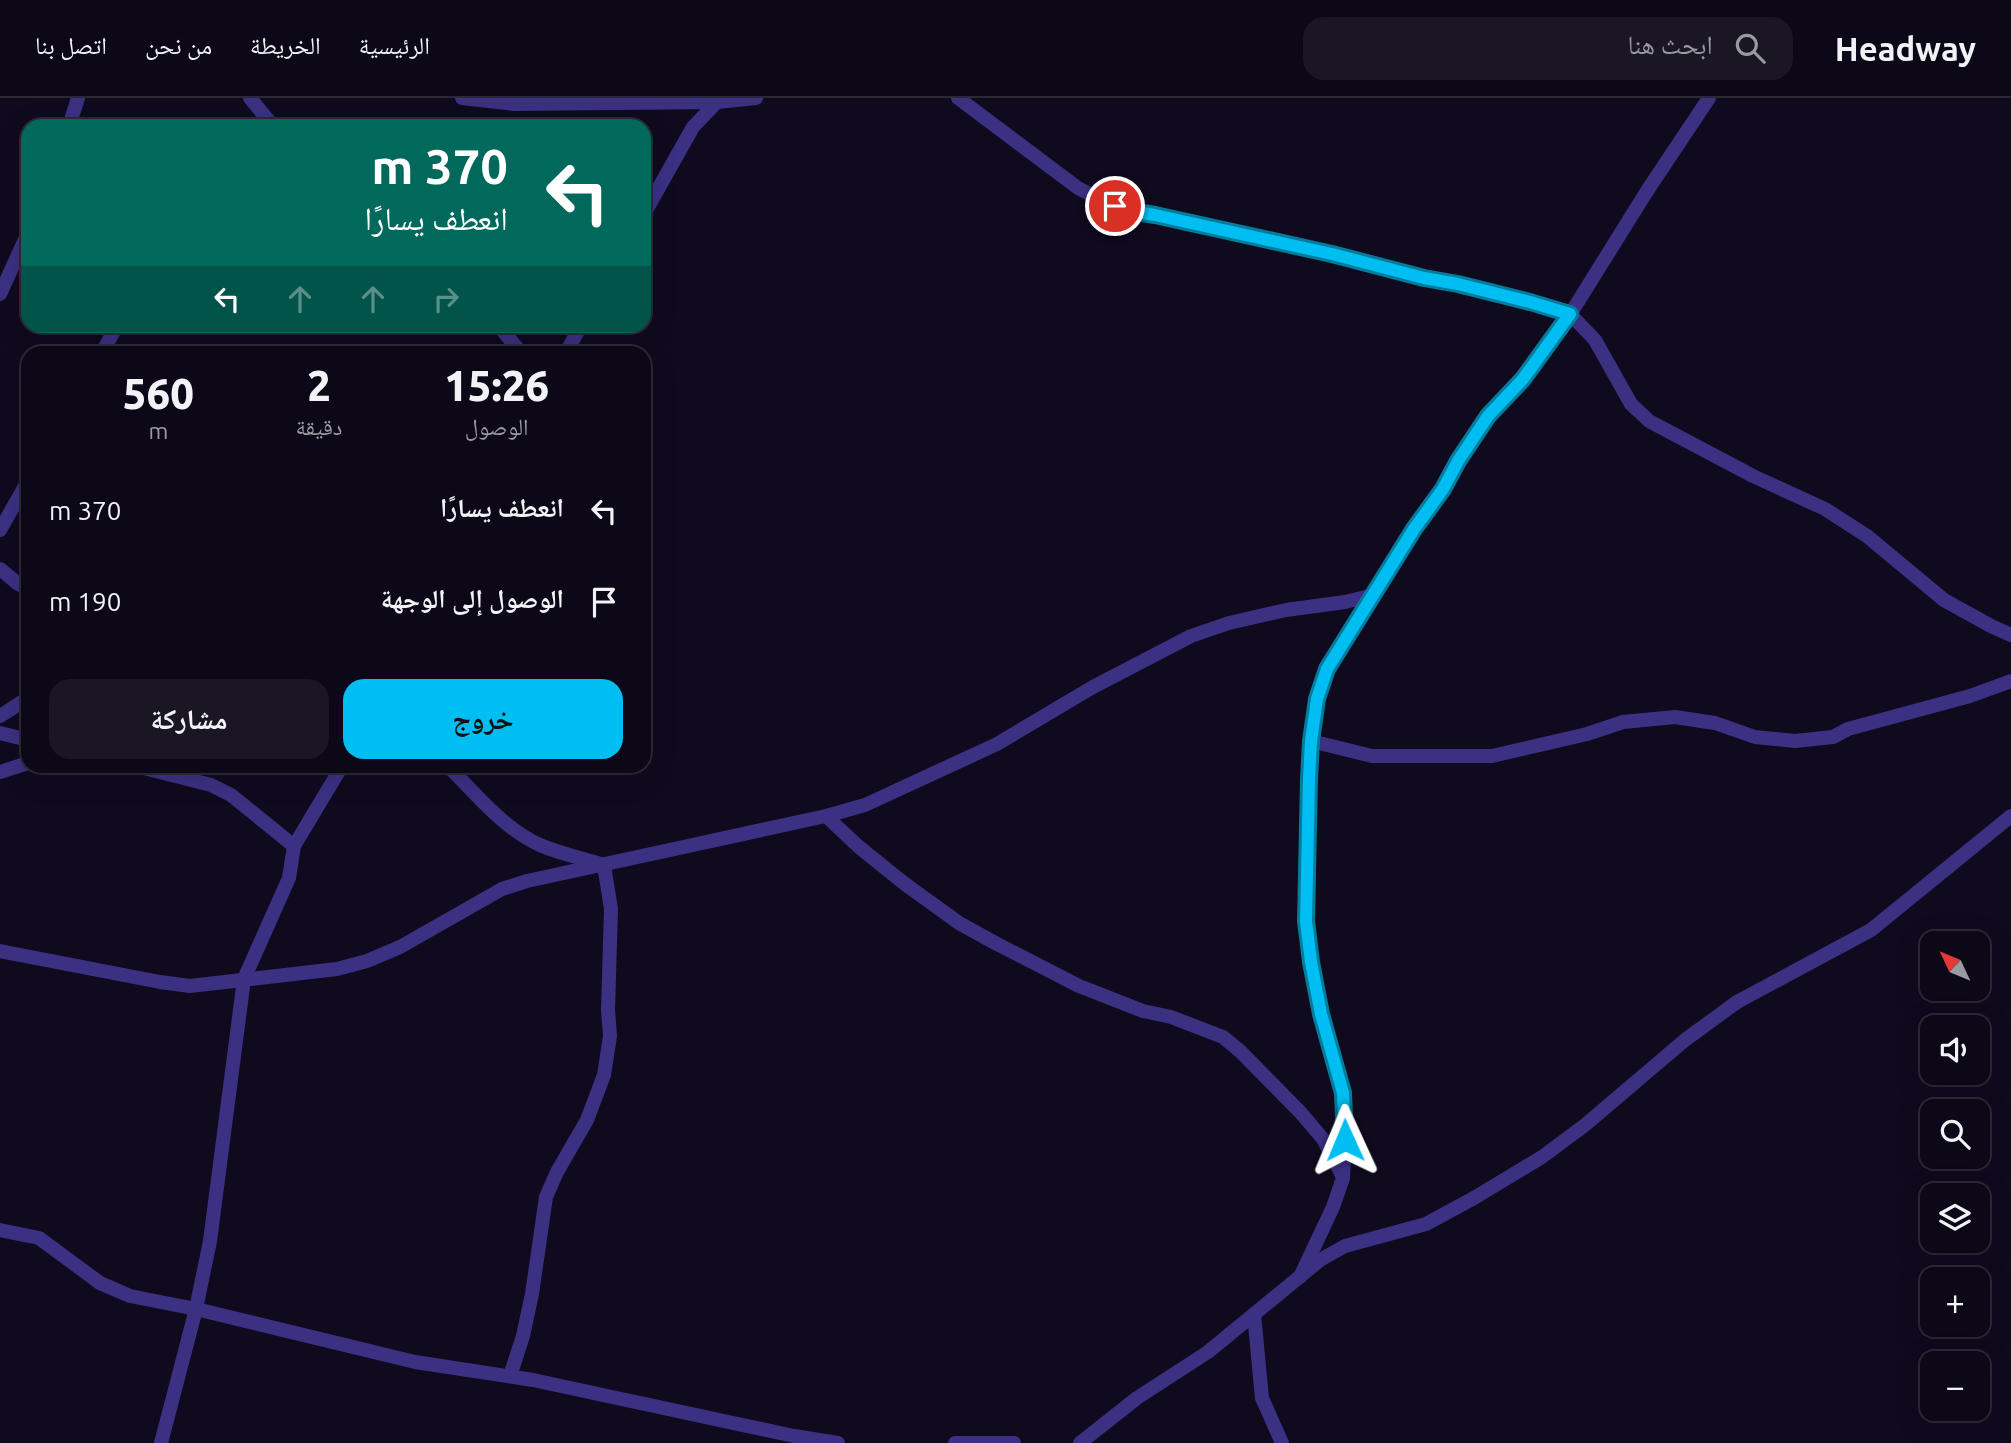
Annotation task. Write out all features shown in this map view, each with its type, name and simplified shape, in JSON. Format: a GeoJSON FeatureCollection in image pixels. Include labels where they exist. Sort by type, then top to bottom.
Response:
{"type":"FeatureCollection","features":[{"type":"Feature","properties":{"kind":"street"},"geometry":{"type":"LineString","coordinates":[[71,119],[78,98]]}},
{"type":"Feature","properties":{"kind":"street"},"geometry":{"type":"LineString","coordinates":[[250,98],[267,119]]}},
{"type":"Feature","properties":{"kind":"street"},"geometry":{"type":"LineString","coordinates":[[461,98],[514,104],[717,102],[756,98]]}},
{"type":"Feature","properties":{"kind":"street"},"geometry":{"type":"LineString","coordinates":[[958,98],[1078,188],[1121,208],[1458,284],[1570,314],[1595,340],[1631,404],[1650,421],[1753,476],[1825,509],[1867,536],[1944,600],[2011,635]]}},
{"type":"Feature","properties":{"kind":"street"},"geometry":{"type":"LineString","coordinates":[[1300,1277],[1333,1207],[1343,1178],[1343,1093],[1321,1014],[1306,921],[1311,741],[1317,699],[1327,669],[1488,416],[1523,379],[1570,314],[1709,98]]}},
{"type":"Feature","properties":{"kind":"street"},"geometry":{"type":"LineString","coordinates":[[651,202],[693,127],[717,102]]}},
{"type":"Feature","properties":{"kind":"street"},"geometry":{"type":"LineString","coordinates":[[0,294],[21,248]]}},
{"type":"Feature","properties":{"kind":"street"},"geometry":{"type":"LineString","coordinates":[[0,530],[21,493]]}},
{"type":"Feature","properties":{"kind":"street"},"geometry":{"type":"LineString","coordinates":[[0,569],[21,585]]}},
{"type":"Feature","properties":{"kind":"street"},"geometry":{"type":"LineString","coordinates":[[0,951],[190,986],[337,969],[367,961],[400,947],[502,889],[527,881],[826,816],[865,804],[997,744],[1093,687],[1191,636],[1229,623],[1286,610],[1374,595]]}},
{"type":"Feature","properties":{"kind":"street"},"geometry":{"type":"LineString","coordinates":[[1311,741],[1372,756],[1492,756],[1623,722],[1675,717],[1715,723],[1755,737],[1795,741],[1833,737],[1848,729],[1970,696],[2011,681]]}},
{"type":"Feature","properties":{"kind":"street"},"geometry":{"type":"LineString","coordinates":[[0,716],[21,702]]}},
{"type":"Feature","properties":{"kind":"street"},"geometry":{"type":"LineString","coordinates":[[0,733],[21,738]]}},
{"type":"Feature","properties":{"kind":"street"},"geometry":{"type":"LineString","coordinates":[[0,772],[21,766]]}},
{"type":"Feature","properties":{"kind":"street"},"geometry":{"type":"LineString","coordinates":[[164,773],[211,785],[231,795],[294,846]]}},
{"type":"Feature","properties":{"kind":"street"},"geometry":{"type":"LineString","coordinates":[[161,1443],[196,1309],[210,1241],[244,978],[289,878],[294,846],[338,773]]}},
{"type":"Feature","properties":{"kind":"street"},"geometry":{"type":"LineString","coordinates":[[455,773],[500,818],[540,845],[604,865]]}},
{"type":"Feature","properties":{"kind":"street"},"geometry":{"type":"LineString","coordinates":[[826,816],[877,862],[959,923],[1079,986],[1143,1010],[1204,1028],[1223,1037],[1241,1052],[1308,1122],[1322,1139],[1343,1178]]}},
{"type":"Feature","properties":{"kind":"street"},"geometry":{"type":"LineString","coordinates":[[1071,1443],[1083,1440],[1137,1398],[1208,1352],[1320,1260],[1345,1246],[1426,1224],[1542,1157],[1585,1125],[1685,1040],[1737,1002],[1871,930],[2011,816]]}},
{"type":"Feature","properties":{"kind":"street"},"geometry":{"type":"LineString","coordinates":[[510,1376],[523,1336],[532,1294],[546,1197],[587,1120],[604,1075],[610,1037],[608,1010],[611,909],[604,865]]}},
{"type":"Feature","properties":{"kind":"street"},"geometry":{"type":"LineString","coordinates":[[0,1230],[39,1238],[100,1283],[130,1296],[196,1309],[415,1362],[510,1376],[838,1443]]}},
{"type":"Feature","properties":{"kind":"street"},"geometry":{"type":"LineString","coordinates":[[1254,1314],[1262,1398],[1282,1443]]}},
{"type":"Feature","properties":{"kind":"street"},"geometry":{"type":"LineString","coordinates":[[955,1443],[1014,1443]]}},
{"type":"Feature","properties":{"kind":"route"},"geometry":{"type":"LineString","coordinates":[[1115,206],[1332,254],[1570,314],[1523,379],[1488,416],[1458,461],[1443,489],[1414,529],[1327,669],[1317,699],[1309,779],[1306,921],[1321,1014],[1343,1093],[1345,1140]]}}]}
